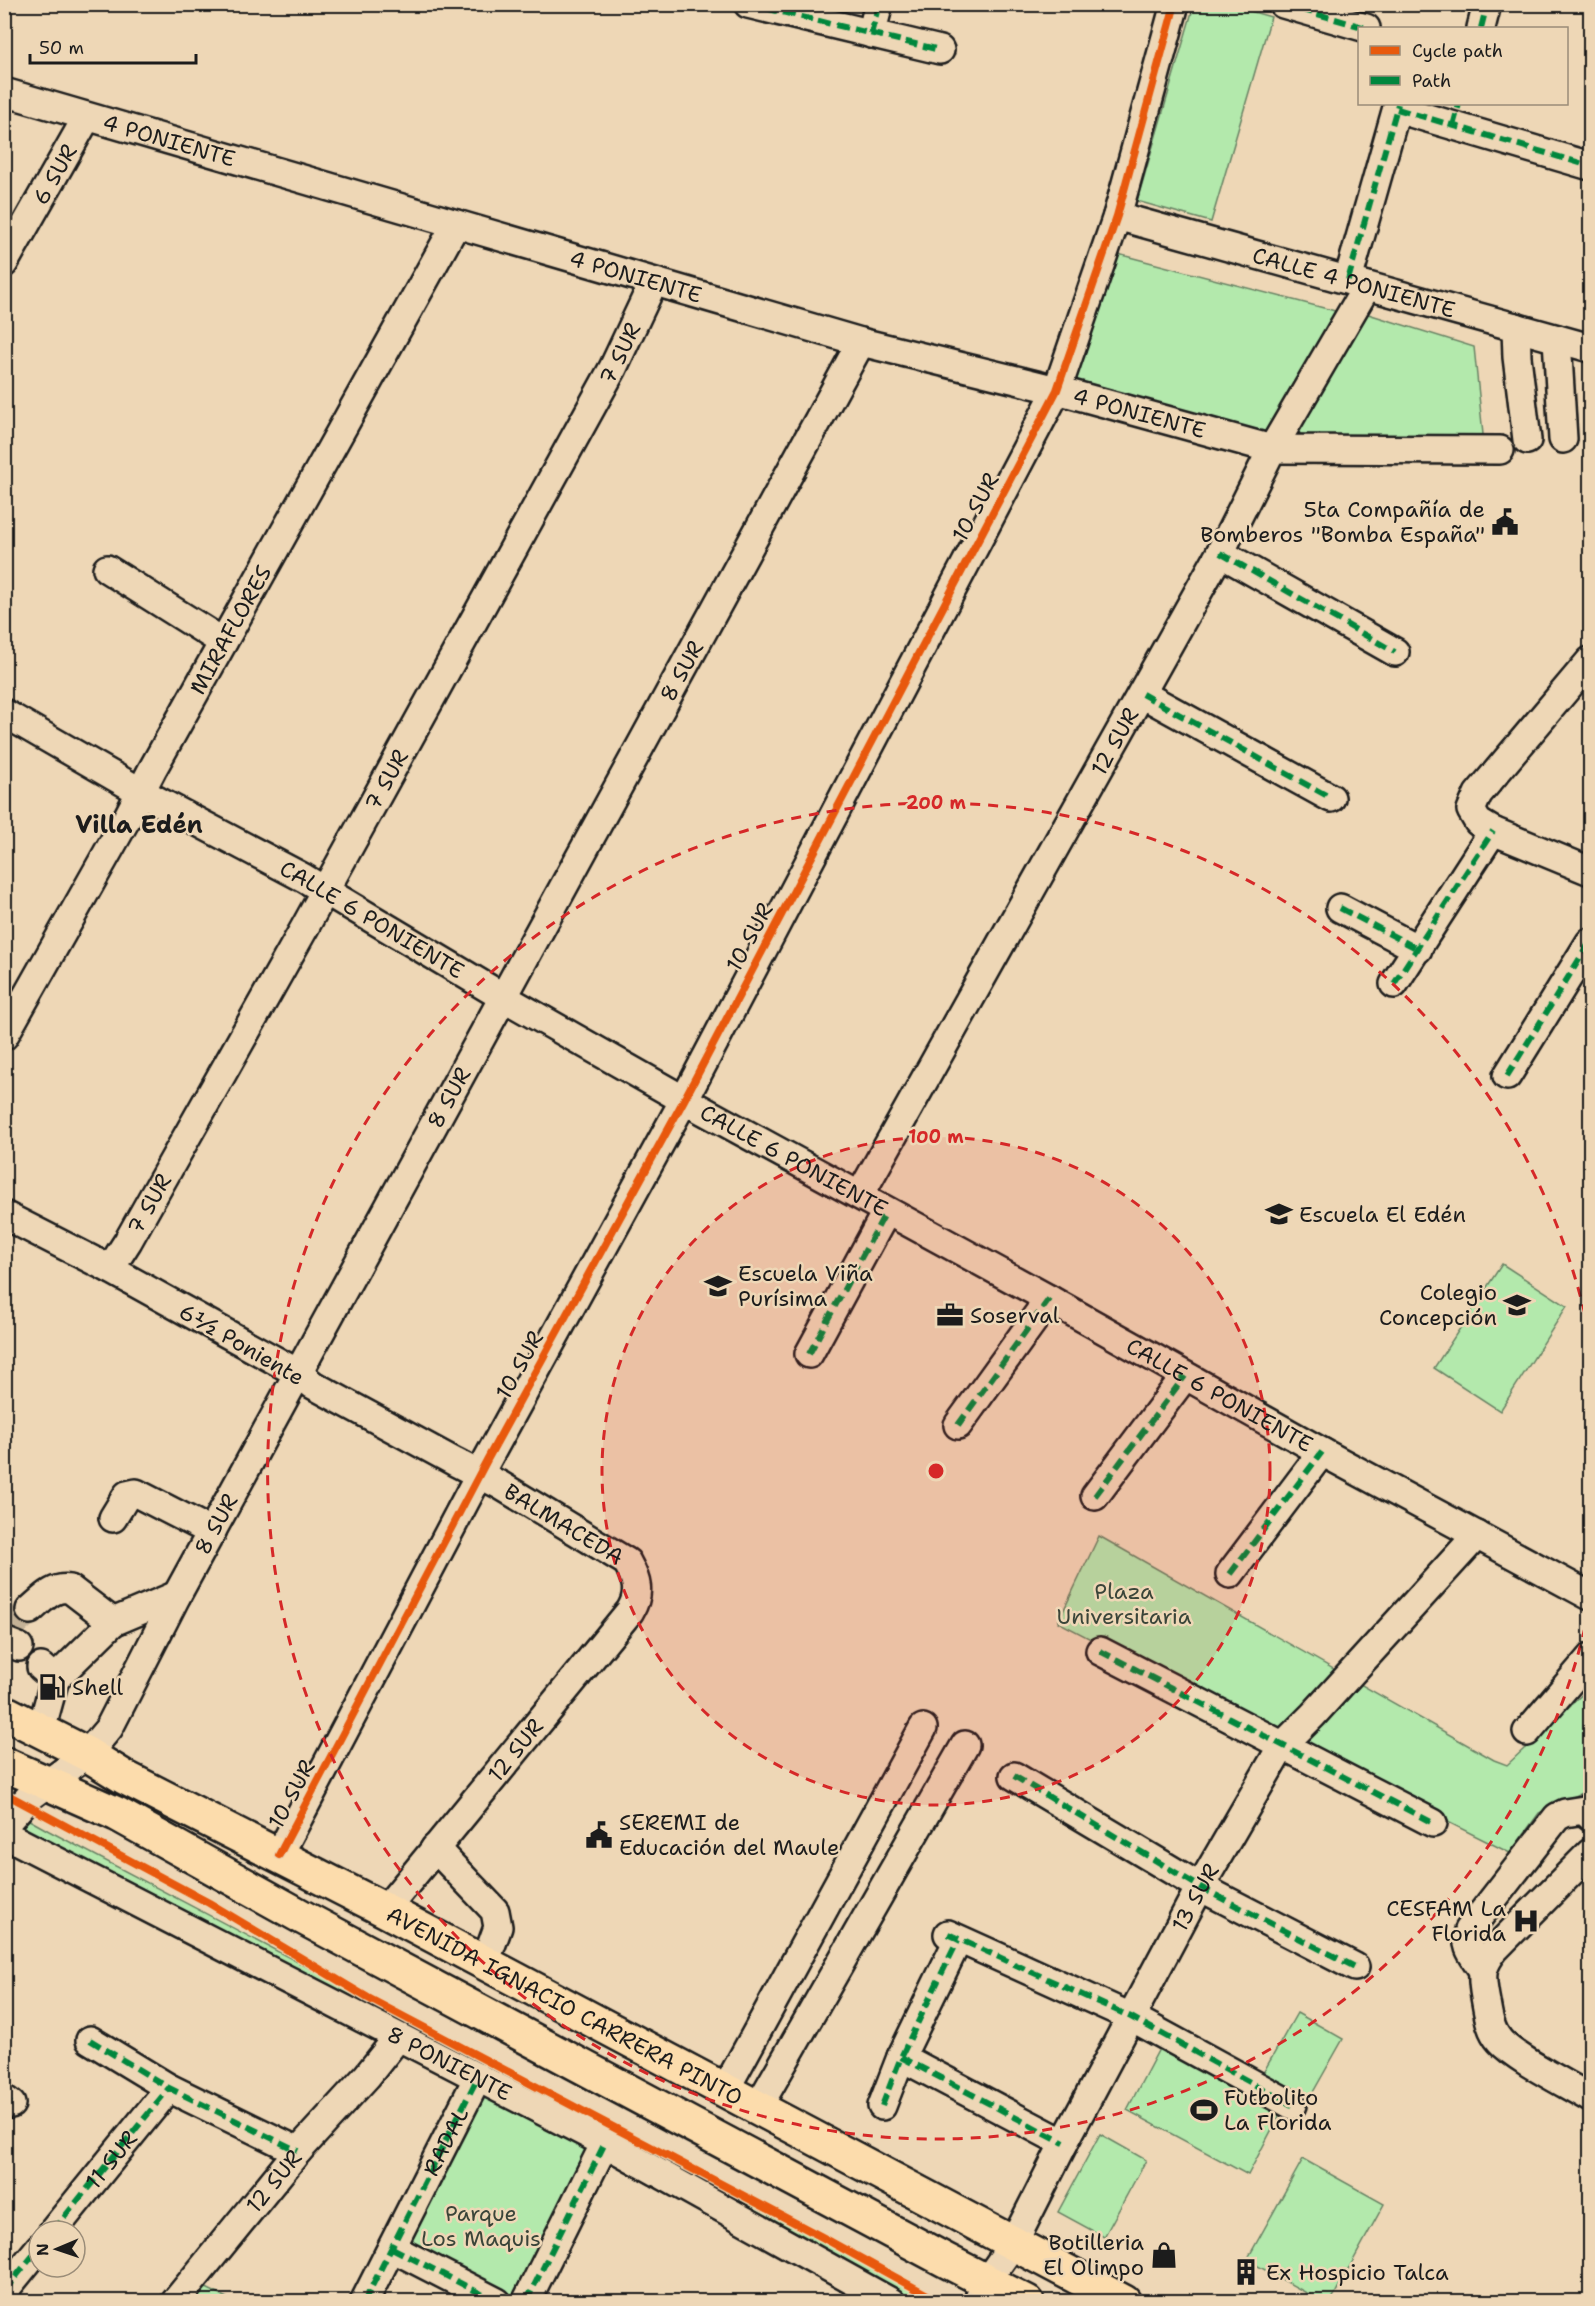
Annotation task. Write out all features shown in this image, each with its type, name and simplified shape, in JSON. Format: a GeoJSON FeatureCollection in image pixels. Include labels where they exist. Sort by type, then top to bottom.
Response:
{"type":"FeatureCollection","features":[{"type":"Feature","properties":{"kind":"main road","name":"AVENIDA IGNACIO CARRERA PINTO"},"geometry":{"type":"LineString","coordinates":[[4,1712],[87,1754],[124,1777],[385,1910],[1124,2301]]}},
{"type":"Feature","properties":{"kind":"main road","name":"AVENIDA IGNACIO CARRERA PINTO"},"geometry":{"type":"LineString","coordinates":[[4,1764],[47,1785],[117,1814],[982,2292],[1027,2301]]}},
{"type":"Feature","properties":{"kind":"street"},"geometry":{"type":"LineString","coordinates":[[748,4],[940,50]]}},
{"type":"Feature","properties":{"kind":"street"},"geometry":{"type":"LineString","coordinates":[[871,34],[879,4]]}},
{"type":"Feature","properties":{"kind":"street","name":"10 SUR"},"geometry":{"type":"LineString","coordinates":[[279,1855],[480,1474],[684,1100],[1057,390],[1117,216],[1175,4]]}},
{"type":"Feature","properties":{"kind":"street"},"geometry":{"type":"LineString","coordinates":[[1283,4],[1363,27]]}},
{"type":"Feature","properties":{"kind":"street"},"geometry":{"type":"LineString","coordinates":[[1480,27],[1487,4]]}},
{"type":"Feature","properties":{"kind":"street","name":"4 PONIENTE"},"geometry":{"type":"LineString","coordinates":[[4,92],[861,342],[1057,390],[1272,449],[1500,450]]}},
{"type":"Feature","properties":{"kind":"street"},"geometry":{"type":"LineString","coordinates":[[1398,106],[1456,115],[1590,165]]}},
{"type":"Feature","properties":{"kind":"street","name":"12 SUR"},"geometry":{"type":"LineString","coordinates":[[860,1195],[1220,553],[1357,283],[1398,106]]}},
{"type":"Feature","properties":{"kind":"street","name":"6 SUR"},"geometry":{"type":"LineString","coordinates":[[4,263],[87,117]]}},
{"type":"Feature","properties":{"kind":"street","name":"CALLE 4 PONIENTE"},"geometry":{"type":"LineString","coordinates":[[1117,216],[1590,348]]}},
{"type":"Feature","properties":{"kind":"street","name":"MIRAFLORES"},"geometry":{"type":"LineString","coordinates":[[4,1036],[456,224]]}},
{"type":"Feature","properties":{"kind":"street","name":"7 SUR"},"geometry":{"type":"LineString","coordinates":[[110,1269],[128,1241],[324,891],[613,368],[653,283]]}},
{"type":"Feature","properties":{"kind":"street"},"geometry":{"type":"LineString","coordinates":[[1516,327],[1517,357],[1527,440]]}},
{"type":"Feature","properties":{"kind":"street"},"geometry":{"type":"LineString","coordinates":[[1557,339],[1563,439]]}},
{"type":"Feature","properties":{"kind":"street","name":"8 SUR"},"geometry":{"type":"LineString","coordinates":[[4,1825],[29,1797],[87,1754],[114,1720],[177,1595],[861,342]]}},
{"type":"Feature","properties":{"kind":"street"},"geometry":{"type":"LineString","coordinates":[[1220,553],[1395,652]]}},
{"type":"Feature","properties":{"kind":"street"},"geometry":{"type":"LineString","coordinates":[[107,569],[223,642]]}},
{"type":"Feature","properties":{"kind":"street"},"geometry":{"type":"LineString","coordinates":[[1590,661],[1478,794],[1471,810],[1478,822],[1493,831],[1590,871]]}},
{"type":"Feature","properties":{"kind":"street"},"geometry":{"type":"LineString","coordinates":[[1142,694],[1331,798]]}},
{"type":"Feature","properties":{"kind":"street","name":"CALLE 6 PONIENTE"},"geometry":{"type":"LineString","coordinates":[[4,713],[141,792],[324,891],[684,1100],[860,1195],[886,1212],[1048,1299],[1322,1452],[1590,1596]]}},
{"type":"Feature","properties":{"kind":"street"},"geometry":{"type":"LineString","coordinates":[[1394,984],[1493,831]]}},
{"type":"Feature","properties":{"kind":"street"},"geometry":{"type":"LineString","coordinates":[[1340,908],[1418,949]]}},
{"type":"Feature","properties":{"kind":"street"},"geometry":{"type":"LineString","coordinates":[[1507,1076],[1590,942]]}},
{"type":"Feature","properties":{"kind":"street"},"geometry":{"type":"LineString","coordinates":[[809,1354],[886,1212]]}},
{"type":"Feature","properties":{"kind":"street","name":"6½ Poniente"},"geometry":{"type":"LineString","coordinates":[[4,1215],[110,1269],[298,1373],[313,1386],[480,1474]]}},
{"type":"Feature","properties":{"kind":"street"},"geometry":{"type":"LineString","coordinates":[[958,1425],[1048,1299]]}},
{"type":"Feature","properties":{"kind":"street"},"geometry":{"type":"LineString","coordinates":[[1095,1496],[1185,1376]]}},
{"type":"Feature","properties":{"kind":"street"},"geometry":{"type":"LineString","coordinates":[[1230,1574],[1322,1452]]}},
{"type":"Feature","properties":{"kind":"street","name":"BALMACEDA"},"geometry":{"type":"LineString","coordinates":[[480,1474],[627,1562],[637,1586]]}},
{"type":"Feature","properties":{"kind":"street"},"geometry":{"type":"LineString","coordinates":[[113,1518],[127,1495],[136,1493],[212,1532]]}},
{"type":"Feature","properties":{"kind":"street","name":"13 SUR"},"geometry":{"type":"LineString","coordinates":[[982,2292],[1013,2244],[1200,1887],[1281,1746],[1321,1707],[1477,1535]]}},
{"type":"Feature","properties":{"kind":"street","name":"12 SUR"},"geometry":{"type":"LineString","coordinates":[[385,1910],[630,1611],[636,1600],[637,1586]]}},
{"type":"Feature","properties":{"kind":"street"},"geometry":{"type":"LineString","coordinates":[[30,1610],[56,1589],[70,1588],[114,1622]]}},
{"type":"Feature","properties":{"kind":"street"},"geometry":{"type":"LineString","coordinates":[[41,1730],[48,1673],[114,1622],[177,1595]]}},
{"type":"Feature","properties":{"kind":"street"},"geometry":{"type":"LineString","coordinates":[[1100,1651],[1433,1823]]}},
{"type":"Feature","properties":{"kind":"street"},"geometry":{"type":"LineString","coordinates":[[1527,1732],[1590,1658]]}},
{"type":"Feature","properties":{"kind":"street"},"geometry":{"type":"LineString","coordinates":[[725,2090],[923,1728]]}},
{"type":"Feature","properties":{"kind":"street"},"geometry":{"type":"LineString","coordinates":[[758,2107],[965,1744]]}},
{"type":"Feature","properties":{"kind":"street"},"geometry":{"type":"LineString","coordinates":[[1014,1776],[1200,1887],[1355,1967]]}},
{"type":"Feature","properties":{"kind":"street"},"geometry":{"type":"LineString","coordinates":[[1482,1969],[1468,1948],[1466,1940],[1468,1930],[1557,1817],[1577,1810],[1584,1810],[1590,1816]]}},
{"type":"Feature","properties":{"kind":"street","name":"8 PONIENTE"},"geometry":{"type":"LineString","coordinates":[[4,1834],[604,2144],[891,2301]]}},
{"type":"Feature","properties":{"kind":"street"},"geometry":{"type":"LineString","coordinates":[[435,1848],[495,1911],[498,1927],[485,1963]]}},
{"type":"Feature","properties":{"kind":"street"},"geometry":{"type":"LineString","coordinates":[[1590,1853],[1495,1949],[1482,1969],[1489,2019],[1499,2040],[1511,2050],[1590,2098]]}},
{"type":"Feature","properties":{"kind":"street"},"geometry":{"type":"LineString","coordinates":[[882,2106],[953,1937],[1131,2017],[1292,2105]]}},
{"type":"Feature","properties":{"kind":"street","name":"12 SUR"},"geometry":{"type":"LineString","coordinates":[[175,2301],[298,2151],[367,2076],[398,2037]]}},
{"type":"Feature","properties":{"kind":"street"},"geometry":{"type":"LineString","coordinates":[[90,2040],[169,2088],[298,2151]]}},
{"type":"Feature","properties":{"kind":"street"},"geometry":{"type":"LineString","coordinates":[[901,2057],[1064,2143]]}},
{"type":"Feature","properties":{"kind":"street","name":"RADAL"},"geometry":{"type":"LineString","coordinates":[[364,2301],[478,2078]]}},
{"type":"Feature","properties":{"kind":"street","name":"11 SUR"},"geometry":{"type":"LineString","coordinates":[[63,2219],[169,2088]]}},
{"type":"Feature","properties":{"kind":"street"},"geometry":{"type":"LineString","coordinates":[[526,2301],[604,2144]]}},
{"type":"Feature","properties":{"kind":"street"},"geometry":{"type":"LineString","coordinates":[[392,2248],[497,2301]]}},
{"type":"Feature","properties":{"kind":"street"},"geometry":{"type":"LineString","coordinates":[[4,2291],[27,2263]]}},
{"type":"Feature","properties":{"kind":"green space"},"geometry":{"type":"Polygon","coordinates":[[[1194,5],[1229,5],[1271,17],[1211,222],[1137,201],[1194,5]]]}},
{"type":"Feature","properties":{"kind":"green space"},"geometry":{"type":"Polygon","coordinates":[[[1118,254],[1339,312],[1256,457],[1064,406],[1118,254]]]}},
{"type":"Feature","properties":{"kind":"green space"},"geometry":{"type":"Polygon","coordinates":[[[1365,313],[1474,347],[1484,444],[1340,446],[1295,432],[1365,313]]]}},
{"type":"Feature","properties":{"kind":"green space"},"geometry":{"type":"Polygon","coordinates":[[[1502,1264],[1567,1306],[1500,1411],[1434,1368],[1502,1264]]]}},
{"type":"Feature","properties":{"kind":"green space","name":"Plaza Universitaria"},"geometry":{"type":"Polygon","coordinates":[[[1099,1536],[1494,1760],[1507,1765],[1590,1687],[1590,1789],[1539,1813],[1510,1853],[1284,1740],[1058,1622],[1099,1536]]]}},
{"type":"Feature","properties":{"kind":"green space"},"geometry":{"type":"Polygon","coordinates":[[[4,1806],[941,2301],[915,2301],[603,2134],[5,1824],[4,1806]]]}},
{"type":"Feature","properties":{"kind":"green space"},"geometry":{"type":"Polygon","coordinates":[[[1297,2013],[1343,2039],[1304,2108],[1258,2082],[1297,2013]]]}},
{"type":"Feature","properties":{"kind":"green space","name":"Futbolito La Florida"},"geometry":{"type":"Polygon","coordinates":[[[1161,2045],[1282,2110],[1248,2175],[1127,2110],[1161,2045]]]}},
{"type":"Feature","properties":{"kind":"green space","name":"Parque Los Maquis"},"geometry":{"type":"Polygon","coordinates":[[[480,2086],[593,2146],[516,2301],[484,2301],[393,2257],[480,2086]]]}},
{"type":"Feature","properties":{"kind":"green space"},"geometry":{"type":"Polygon","coordinates":[[[1100,2134],[1146,2160],[1104,2237],[1058,2212],[1100,2134]]]}},
{"type":"Feature","properties":{"kind":"green space"},"geometry":{"type":"Polygon","coordinates":[[[1303,2159],[1384,2204],[1331,2301],[1321,2301],[1247,2260],[1303,2159]]]}},
{"type":"Feature","properties":{"kind":"green space"},"geometry":{"type":"Polygon","coordinates":[[[202,2286],[233,2301],[189,2302],[202,2286]]]}},
{"type":"Feature","properties":{"kind":"tunnel"},"geometry":{"type":"LineString","coordinates":[[6,1631],[30,1610]]}},
{"type":"Feature","properties":{"kind":"marked path"},"geometry":{"type":"LineString","coordinates":[[748,4],[940,50]]}},
{"type":"Feature","properties":{"kind":"marked path"},"geometry":{"type":"LineString","coordinates":[[871,34],[879,4]]}},
{"type":"Feature","properties":{"kind":"marked path"},"geometry":{"type":"LineString","coordinates":[[1283,4],[1363,27]]}},
{"type":"Feature","properties":{"kind":"marked path"},"geometry":{"type":"LineString","coordinates":[[1481,27],[1487,4]]}},
{"type":"Feature","properties":{"kind":"marked path"},"geometry":{"type":"LineString","coordinates":[[1348,280],[1398,105]]}},
{"type":"Feature","properties":{"kind":"marked path"},"geometry":{"type":"LineString","coordinates":[[1453,126],[1459,105]]}},
{"type":"Feature","properties":{"kind":"marked path"},"geometry":{"type":"LineString","coordinates":[[1397,109],[1590,166]]}},
{"type":"Feature","properties":{"kind":"marked path"},"geometry":{"type":"LineString","coordinates":[[1220,553],[1395,652]]}},
{"type":"Feature","properties":{"kind":"marked path"},"geometry":{"type":"LineString","coordinates":[[1142,694],[1331,798]]}},
{"type":"Feature","properties":{"kind":"marked path"},"geometry":{"type":"LineString","coordinates":[[1394,984],[1493,831]]}},
{"type":"Feature","properties":{"kind":"marked path"},"geometry":{"type":"LineString","coordinates":[[1340,908],[1418,949]]}},
{"type":"Feature","properties":{"kind":"marked path"},"geometry":{"type":"LineString","coordinates":[[1507,1076],[1590,942]]}},
{"type":"Feature","properties":{"kind":"marked path"},"geometry":{"type":"LineString","coordinates":[[809,1354],[886,1212]]}},
{"type":"Feature","properties":{"kind":"marked path"},"geometry":{"type":"LineString","coordinates":[[958,1425],[1049,1299]]}},
{"type":"Feature","properties":{"kind":"marked path"},"geometry":{"type":"LineString","coordinates":[[1095,1496],[1185,1376]]}},
{"type":"Feature","properties":{"kind":"marked path"},"geometry":{"type":"LineString","coordinates":[[1230,1574],[1322,1452]]}},
{"type":"Feature","properties":{"kind":"marked path"},"geometry":{"type":"LineString","coordinates":[[1100,1651],[1433,1823]]}},
{"type":"Feature","properties":{"kind":"marked path"},"geometry":{"type":"LineString","coordinates":[[1014,1776],[1200,1887],[1355,1967]]}},
{"type":"Feature","properties":{"kind":"marked path"},"geometry":{"type":"LineString","coordinates":[[948,1934],[1131,2017],[1292,2105]]}},
{"type":"Feature","properties":{"kind":"marked path"},"geometry":{"type":"LineString","coordinates":[[882,2106],[901,2057],[958,1940]]}},
{"type":"Feature","properties":{"kind":"marked path"},"geometry":{"type":"LineString","coordinates":[[90,2040],[169,2088],[298,2151]]}},
{"type":"Feature","properties":{"kind":"marked path"},"geometry":{"type":"LineString","coordinates":[[901,2057],[1064,2143]]}},
{"type":"Feature","properties":{"kind":"marked path"},"geometry":{"type":"LineString","coordinates":[[364,2302],[478,2077]]}},
{"type":"Feature","properties":{"kind":"marked path"},"geometry":{"type":"LineString","coordinates":[[63,2219],[169,2088]]}},
{"type":"Feature","properties":{"kind":"marked path"},"geometry":{"type":"LineString","coordinates":[[4,2099],[11,2104]]}},
{"type":"Feature","properties":{"kind":"marked path"},"geometry":{"type":"LineString","coordinates":[[526,2302],[605,2143]]}},
{"type":"Feature","properties":{"kind":"marked path"},"geometry":{"type":"LineString","coordinates":[[392,2248],[497,2302]]}},
{"type":"Feature","properties":{"kind":"marked path"},"geometry":{"type":"LineString","coordinates":[[4,2291],[27,2263]]}},
{"type":"Feature","properties":{"kind":"cycle path"},"geometry":{"type":"LineString","coordinates":[[279,1855],[487,1460],[684,1100],[1057,390],[1117,216],[1175,4]]}},
{"type":"Feature","properties":{"kind":"cycle path"},"geometry":{"type":"LineString","coordinates":[[4,1793],[209,1903],[368,1998],[822,2237],[940,2302]]}},
{"type":"Feature","properties":{"kind":"place","name":"5ta Compañía de Bomberos \"Bomba España\""},"geometry":{"type":"Point","coordinates":[1505,522]}},
{"type":"Feature","properties":{"kind":"place","name":"Escuela El Edén"},"geometry":{"type":"Point","coordinates":[1279,1214]}},
{"type":"Feature","properties":{"kind":"place","name":"Escuela Viña Purísima"},"geometry":{"type":"Point","coordinates":[718,1286]}},
{"type":"Feature","properties":{"kind":"place","name":"Colegio Concepción"},"geometry":{"type":"Point","coordinates":[1517,1305]}},
{"type":"Feature","properties":{"kind":"place","name":"Soserval"},"geometry":{"type":"Point","coordinates":[950,1315]}},
{"type":"Feature","properties":{"kind":"place","name":"Shell"},"geometry":{"type":"Point","coordinates":[52,1687]}},
{"type":"Feature","properties":{"kind":"place","name":"SEREMI de Educación del Maule"},"geometry":{"type":"Point","coordinates":[599,1835]}},
{"type":"Feature","properties":{"kind":"place","name":"CESFAM La Florida"},"geometry":{"type":"Point","coordinates":[1526,1921]}},
{"type":"Feature","properties":{"kind":"place","name":"Futbolito La Florida"},"geometry":{"type":"Point","coordinates":[1204,2110]}},
{"type":"Feature","properties":{"kind":"place","name":"Botilleria El Olimpo"},"geometry":{"type":"Point","coordinates":[1164,2255]}},
{"type":"Feature","properties":{"kind":"place","name":"Ex Hospicio Talca"},"geometry":{"type":"Point","coordinates":[1246,2272]}},
{"type":"Feature","properties":{"kind":"district","name":"Villa Edén"},"geometry":{"type":"Point","coordinates":[139,825]}}]}
